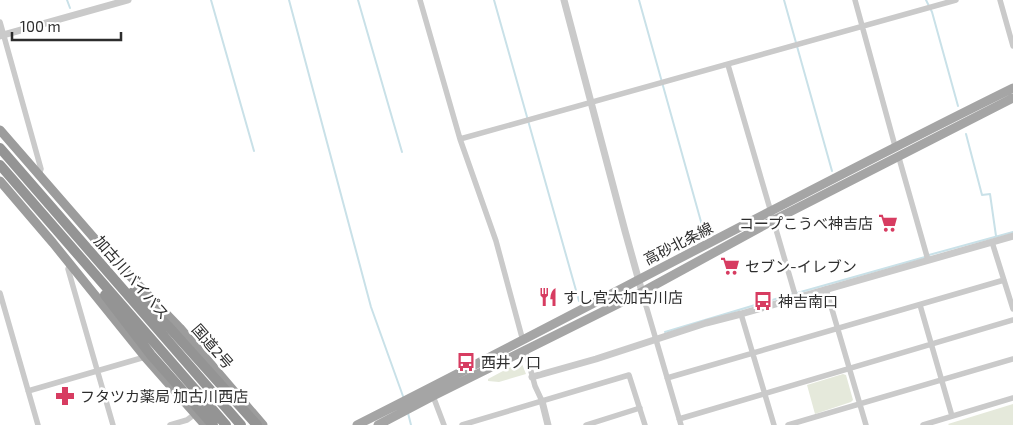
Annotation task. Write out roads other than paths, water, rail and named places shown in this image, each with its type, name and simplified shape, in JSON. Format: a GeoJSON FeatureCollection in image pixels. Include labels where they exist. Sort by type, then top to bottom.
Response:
{"type":"FeatureCollection","features":[{"type":"Feature","properties":{"kind":"highway","name":"国道2号"},"geometry":{"type":"LineString","coordinates":[[0,130],[101,246],[180,328],[263,425]]}},
{"type":"Feature","properties":{"kind":"highway","name":"加古川バイパス"},"geometry":{"type":"LineString","coordinates":[[0,148],[241,425]]}},
{"type":"Feature","properties":{"kind":"highway","name":"加古川バイパス"},"geometry":{"type":"LineString","coordinates":[[0,165],[226,425]]}},
{"type":"Feature","properties":{"kind":"highway"},"geometry":{"type":"LineString","coordinates":[[0,181],[145,357],[205,425]]}},
{"type":"Feature","properties":{"kind":"highway"},"geometry":{"type":"LineString","coordinates":[[105,269],[136,294],[168,326],[257,425]]}},
{"type":"Feature","properties":{"kind":"highway"},"geometry":{"type":"LineString","coordinates":[[94,273],[102,292],[150,355],[213,425]]}},
{"type":"Feature","properties":{"kind":"main road","name":"高砂北条線"},"geometry":{"type":"LineString","coordinates":[[410,403],[433,396],[639,279],[895,146],[1013,88]]}},
{"type":"Feature","properties":{"kind":"main road","name":"高砂北条線"},"geometry":{"type":"LineString","coordinates":[[378,425],[410,403],[524,345],[642,292],[772,221],[899,158],[1013,98]]}},
{"type":"Feature","properties":{"kind":"main road","name":"高砂北条線"},"geometry":{"type":"LineString","coordinates":[[357,425],[401,408]]}},
{"type":"Feature","properties":{"kind":"street"},"geometry":{"type":"LineString","coordinates":[[2,35],[128,0]]}},
{"type":"Feature","properties":{"kind":"street"},"geometry":{"type":"LineString","coordinates":[[420,0],[460,139],[496,241],[532,377],[542,401],[548,425]]}},
{"type":"Feature","properties":{"kind":"street"},"geometry":{"type":"LineString","coordinates":[[564,0],[624,231],[680,422],[764,393],[1013,320]]}},
{"type":"Feature","properties":{"kind":"street"},"geometry":{"type":"LineString","coordinates":[[855,0],[895,146]]}},
{"type":"Feature","properties":{"kind":"street"},"geometry":{"type":"LineString","coordinates":[[460,139],[956,0]]}},
{"type":"Feature","properties":{"kind":"street"},"geometry":{"type":"LineString","coordinates":[[1000,0],[1013,46]]}},
{"type":"Feature","properties":{"kind":"street"},"geometry":{"type":"LineString","coordinates":[[0,22],[2,35],[41,169],[39,175]]}},
{"type":"Feature","properties":{"kind":"street"},"geometry":{"type":"LineString","coordinates":[[728,65],[795,295]]}},
{"type":"Feature","properties":{"kind":"street"},"geometry":{"type":"LineString","coordinates":[[899,158],[927,258]]}},
{"type":"Feature","properties":{"kind":"street"},"geometry":{"type":"LineString","coordinates":[[532,377],[741,314],[795,295],[826,289],[927,258],[1013,236]]}},
{"type":"Feature","properties":{"kind":"street"},"geometry":{"type":"LineString","coordinates":[[992,242],[1013,309]]}},
{"type":"Feature","properties":{"kind":"street"},"geometry":{"type":"LineString","coordinates":[[70,264],[68,269],[113,425]]}},
{"type":"Feature","properties":{"kind":"street"},"geometry":{"type":"LineString","coordinates":[[667,378],[1004,280]]}},
{"type":"Feature","properties":{"kind":"street"},"geometry":{"type":"LineString","coordinates":[[826,289],[866,425]]}},
{"type":"Feature","properties":{"kind":"street"},"geometry":{"type":"LineString","coordinates":[[0,292],[38,425]]}},
{"type":"Feature","properties":{"kind":"street"},"geometry":{"type":"LineString","coordinates":[[920,305],[952,416]]}},
{"type":"Feature","properties":{"kind":"street"},"geometry":{"type":"LineString","coordinates":[[741,314],[774,425]]}},
{"type":"Feature","properties":{"kind":"street"},"geometry":{"type":"LineString","coordinates":[[28,391],[145,357]]}},
{"type":"Feature","properties":{"kind":"street"},"geometry":{"type":"LineString","coordinates":[[788,425],[1013,359]]}},
{"type":"Feature","properties":{"kind":"street"},"geometry":{"type":"LineString","coordinates":[[462,425],[629,374],[645,425]]}},
{"type":"Feature","properties":{"kind":"street"},"geometry":{"type":"LineString","coordinates":[[433,396],[444,425]]}},
{"type":"Feature","properties":{"kind":"street"},"geometry":{"type":"LineString","coordinates":[[923,425],[1013,398]]}},
{"type":"Feature","properties":{"kind":"street"},"geometry":{"type":"LineString","coordinates":[[586,425],[640,408]]}},
{"type":"Feature","properties":{"kind":"street"},"geometry":{"type":"LineString","coordinates":[[170,425],[187,420],[196,414]]}},
{"type":"Feature","properties":{"kind":"waterway"},"geometry":{"type":"LineString","coordinates":[[67,0],[70,8]]}},
{"type":"Feature","properties":{"kind":"waterway"},"geometry":{"type":"LineString","coordinates":[[211,0],[254,151]]}},
{"type":"Feature","properties":{"kind":"waterway"},"geometry":{"type":"LineString","coordinates":[[289,0],[371,307],[404,399]]}},
{"type":"Feature","properties":{"kind":"waterway"},"geometry":{"type":"LineString","coordinates":[[358,0],[402,152]]}},
{"type":"Feature","properties":{"kind":"waterway"},"geometry":{"type":"LineString","coordinates":[[494,0],[579,301]]}},
{"type":"Feature","properties":{"kind":"waterway"},"geometry":{"type":"LineString","coordinates":[[639,0],[705,236]]}},
{"type":"Feature","properties":{"kind":"waterway"},"geometry":{"type":"LineString","coordinates":[[784,0],[832,171]]}},
{"type":"Feature","properties":{"kind":"waterway"},"geometry":{"type":"LineString","coordinates":[[926,0],[932,12],[958,106]]}},
{"type":"Feature","properties":{"kind":"waterway"},"geometry":{"type":"LineString","coordinates":[[966,134],[982,195],[990,194],[996,236]]}},
{"type":"Feature","properties":{"kind":"waterway"},"geometry":{"type":"LineString","coordinates":[[929,255],[1013,232]]}},
{"type":"Feature","properties":{"kind":"waterway"},"geometry":{"type":"LineString","coordinates":[[797,293],[925,257]]}},
{"type":"Feature","properties":{"kind":"waterway"},"geometry":{"type":"LineString","coordinates":[[665,332],[792,294]]}},
{"type":"Feature","properties":{"kind":"waterway"},"geometry":{"type":"LineString","coordinates":[[408,413],[411,425]]}},
{"type":"Feature","properties":{"kind":"place","name":"コープこうべ神吉店"},"geometry":{"type":"Point","coordinates":[888,223]}},
{"type":"Feature","properties":{"kind":"place","name":"セブン-イレブン"},"geometry":{"type":"Point","coordinates":[730,266]}},
{"type":"Feature","properties":{"kind":"place","name":"すし官太加古川店"},"geometry":{"type":"Point","coordinates":[548,297]}},
{"type":"Feature","properties":{"kind":"place","name":"神吉南口"},"geometry":{"type":"Point","coordinates":[763,301]}},
{"type":"Feature","properties":{"kind":"place","name":"西井ノ口"},"geometry":{"type":"Point","coordinates":[466,362]}},
{"type":"Feature","properties":{"kind":"place","name":"フタツカ薬局 加古川西店"},"geometry":{"type":"Point","coordinates":[65,396]}}]}
